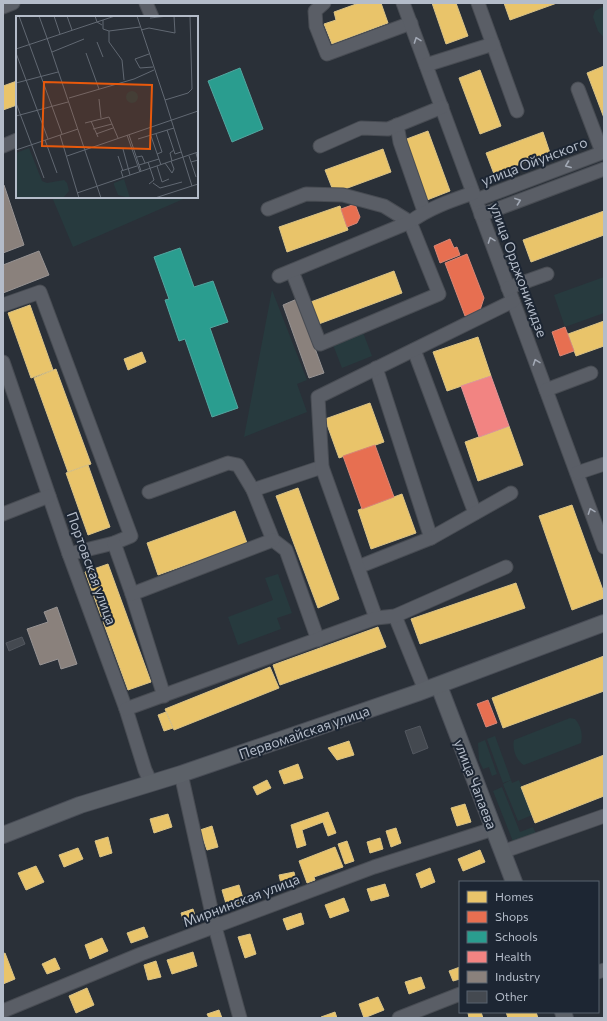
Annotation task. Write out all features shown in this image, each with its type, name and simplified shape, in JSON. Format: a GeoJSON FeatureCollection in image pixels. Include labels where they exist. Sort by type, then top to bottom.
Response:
{"type":"FeatureCollection","features":[{"type":"Feature","properties":{"kind":"main road","name":"Первомайская улица"},"geometry":{"type":"LineString","coordinates":[[3,835],[80,805],[151,784],[432,688],[604,623]]}},
{"type":"Feature","properties":{"kind":"main road","name":"улица Чапаева"},"geometry":{"type":"LineString","coordinates":[[432,688],[493,829],[514,881]]}},
{"type":"Feature","properties":{"kind":"street"},"geometry":{"type":"LineString","coordinates":[[3,7],[13,3]]}},
{"type":"Feature","properties":{"kind":"street"},"geometry":{"type":"LineString","coordinates":[[146,3],[152,16]]}},
{"type":"Feature","properties":{"kind":"street"},"geometry":{"type":"LineString","coordinates":[[324,3],[315,11],[316,26],[327,54],[411,23]]}},
{"type":"Feature","properties":{"kind":"street","name":"улица Орджоникидзе"},"geometry":{"type":"LineString","coordinates":[[403,3],[604,547]]}},
{"type":"Feature","properties":{"kind":"street"},"geometry":{"type":"LineString","coordinates":[[478,3],[517,111]]}},
{"type":"Feature","properties":{"kind":"street"},"geometry":{"type":"LineString","coordinates":[[426,65],[493,44]]}},
{"type":"Feature","properties":{"kind":"street"},"geometry":{"type":"LineString","coordinates":[[578,89],[603,152]]}},
{"type":"Feature","properties":{"kind":"street"},"geometry":{"type":"LineString","coordinates":[[320,146],[361,128],[388,129],[442,107]]}},
{"type":"Feature","properties":{"kind":"street"},"geometry":{"type":"LineString","coordinates":[[397,125],[400,142],[424,211]]}},
{"type":"Feature","properties":{"kind":"street"},"geometry":{"type":"LineString","coordinates":[[3,146],[16,140]]}},
{"type":"Feature","properties":{"kind":"street","name":"улица Ойунского"},"geometry":{"type":"LineString","coordinates":[[279,276],[410,222],[424,211],[475,197],[603,152]]}},
{"type":"Feature","properties":{"kind":"street"},"geometry":{"type":"LineString","coordinates":[[481,214],[604,169]]}},
{"type":"Feature","properties":{"kind":"street"},"geometry":{"type":"LineString","coordinates":[[268,209],[306,194],[343,195],[384,206],[410,222],[439,294],[320,344],[292,271]]}},
{"type":"Feature","properties":{"kind":"street"},"geometry":{"type":"LineString","coordinates":[[508,288],[547,274]]}},
{"type":"Feature","properties":{"kind":"street"},"geometry":{"type":"LineString","coordinates":[[3,305],[40,292],[131,536],[114,543],[69,554]]}},
{"type":"Feature","properties":{"kind":"street"},"geometry":{"type":"LineString","coordinates":[[376,618],[322,467],[318,397],[513,302]]}},
{"type":"Feature","properties":{"kind":"street"},"geometry":{"type":"LineString","coordinates":[[414,350],[475,513]]}},
{"type":"Feature","properties":{"kind":"street","name":"Портовская улица"},"geometry":{"type":"LineString","coordinates":[[3,362],[69,554],[126,709],[144,770],[151,784]]}},
{"type":"Feature","properties":{"kind":"street"},"geometry":{"type":"LineString","coordinates":[[376,368],[431,538]]}},
{"type":"Feature","properties":{"kind":"street"},"geometry":{"type":"LineString","coordinates":[[546,390],[591,373]]}},
{"type":"Feature","properties":{"kind":"street"},"geometry":{"type":"LineString","coordinates":[[149,492],[228,463],[238,466],[253,490],[273,540],[286,550],[318,640]]}},
{"type":"Feature","properties":{"kind":"street"},"geometry":{"type":"LineString","coordinates":[[577,473],[604,464]]}},
{"type":"Feature","properties":{"kind":"street"},"geometry":{"type":"LineString","coordinates":[[253,490],[322,467]]}},
{"type":"Feature","properties":{"kind":"street"},"geometry":{"type":"LineString","coordinates":[[358,567],[431,538],[511,493]]}},
{"type":"Feature","properties":{"kind":"street"},"geometry":{"type":"LineString","coordinates":[[3,514],[49,496]]}},
{"type":"Feature","properties":{"kind":"street"},"geometry":{"type":"LineString","coordinates":[[132,594],[273,540]]}},
{"type":"Feature","properties":{"kind":"street"},"geometry":{"type":"LineString","coordinates":[[114,543],[132,594],[164,696]]}},
{"type":"Feature","properties":{"kind":"street"},"geometry":{"type":"LineString","coordinates":[[126,709],[376,618],[395,616],[506,567]]}},
{"type":"Feature","properties":{"kind":"street"},"geometry":{"type":"LineString","coordinates":[[395,616],[432,688]]}},
{"type":"Feature","properties":{"kind":"street"},"geometry":{"type":"LineString","coordinates":[[181,774],[215,927],[240,1018]]}},
{"type":"Feature","properties":{"kind":"street"},"geometry":{"type":"LineString","coordinates":[[502,852],[604,816]]}},
{"type":"Feature","properties":{"kind":"street","name":"Мирнинская улица"},"geometry":{"type":"LineString","coordinates":[[3,1011],[141,954],[374,867],[493,829]]}},
{"type":"Feature","properties":{"kind":"street"},"geometry":{"type":"LineString","coordinates":[[398,1018],[459,994]]}},
{"type":"Feature","properties":{"kind":"green space"},"geometry":{"type":"Polygon","coordinates":[[[604,6],[604,38],[598,31],[593,17],[595,11],[604,6]]]}},
{"type":"Feature","properties":{"kind":"green space"},"geometry":{"type":"Polygon","coordinates":[[[52,198],[186,198],[73,247],[52,198]]]}},
{"type":"Feature","properties":{"kind":"green space"},"geometry":{"type":"Polygon","coordinates":[[[604,277],[604,313],[565,327],[554,295],[604,277]]]}},
{"type":"Feature","properties":{"kind":"green space"},"geometry":{"type":"Polygon","coordinates":[[[272,290],[307,380],[297,384],[307,412],[244,437],[272,290]]]}},
{"type":"Feature","properties":{"kind":"green space"},"geometry":{"type":"Polygon","coordinates":[[[362,330],[372,356],[342,368],[332,342],[362,330]]]}},
{"type":"Feature","properties":{"kind":"green space"},"geometry":{"type":"Polygon","coordinates":[[[278,574],[292,613],[277,618],[281,629],[238,645],[228,617],[273,600],[265,578],[278,574]]]}},
{"type":"Feature","properties":{"kind":"green space"},"geometry":{"type":"Polygon","coordinates":[[[570,718],[575,719],[579,724],[582,733],[581,743],[524,765],[519,761],[514,750],[514,740],[570,718]]]}},
{"type":"Feature","properties":{"kind":"green space"},"geometry":{"type":"Polygon","coordinates":[[[495,736],[511,780],[503,783],[487,739],[495,736]]]}},
{"type":"Feature","properties":{"kind":"green space"},"geometry":{"type":"Polygon","coordinates":[[[485,740],[497,774],[492,776],[489,767],[483,769],[479,760],[478,743],[485,740]]]}},
{"type":"Feature","properties":{"kind":"green space"},"geometry":{"type":"Polygon","coordinates":[[[511,780],[512,783],[519,780],[532,815],[518,821],[503,784],[511,780]]]}},
{"type":"Feature","properties":{"kind":"green space"},"geometry":{"type":"Polygon","coordinates":[[[502,787],[520,832],[533,827],[537,836],[514,844],[493,791],[502,787]]]}},
{"type":"Feature","properties":{"kind":"building: Homes"},"geometry":{"type":"Polygon","coordinates":[[[359,3],[381,3],[388,23],[332,44],[324,24],[336,20],[334,12],[359,3]]]}},
{"type":"Feature","properties":{"kind":"building: Homes"},"geometry":{"type":"Polygon","coordinates":[[[432,3],[456,3],[468,36],[446,44],[432,3]]]}},
{"type":"Feature","properties":{"kind":"building: Homes"},"geometry":{"type":"Polygon","coordinates":[[[504,3],[557,3],[510,20],[504,3]]]}},
{"type":"Feature","properties":{"kind":"building: Homes"},"geometry":{"type":"Polygon","coordinates":[[[604,66],[604,118],[587,73],[604,66]]]}},
{"type":"Feature","properties":{"kind":"building: Homes"},"geometry":{"type":"Polygon","coordinates":[[[480,70],[501,126],[480,134],[459,78],[480,70]]]}},
{"type":"Feature","properties":{"kind":"building: Homes"},"geometry":{"type":"Polygon","coordinates":[[[16,81],[16,105],[3,110],[3,86],[16,81]]]}},
{"type":"Feature","properties":{"kind":"building: Homes"},"geometry":{"type":"Polygon","coordinates":[[[428,131],[450,191],[427,200],[404,140],[428,131]]]}},
{"type":"Feature","properties":{"kind":"building: Homes"},"geometry":{"type":"Polygon","coordinates":[[[543,132],[550,153],[494,174],[486,153],[543,132]]]}},
{"type":"Feature","properties":{"kind":"building: Homes"},"geometry":{"type":"Polygon","coordinates":[[[383,149],[391,172],[334,193],[325,170],[383,149]]]}},
{"type":"Feature","properties":{"kind":"building: Homes"},"geometry":{"type":"Polygon","coordinates":[[[340,206],[348,230],[287,252],[279,227],[340,206]]]}},
{"type":"Feature","properties":{"kind":"building: Homes"},"geometry":{"type":"Polygon","coordinates":[[[604,211],[604,235],[531,262],[523,240],[604,211]]]}},
{"type":"Feature","properties":{"kind":"building: Homes"},"geometry":{"type":"Polygon","coordinates":[[[394,271],[402,293],[316,325],[308,303],[394,271]]]}},
{"type":"Feature","properties":{"kind":"building: Homes"},"geometry":{"type":"Polygon","coordinates":[[[30,305],[53,370],[31,378],[8,313],[30,305]]]}},
{"type":"Feature","properties":{"kind":"building: Homes"},"geometry":{"type":"Polygon","coordinates":[[[604,321],[604,346],[576,356],[568,334],[604,321]]]}},
{"type":"Feature","properties":{"kind":"building: Homes"},"geometry":{"type":"Polygon","coordinates":[[[478,337],[491,376],[447,391],[433,352],[478,337]]]}},
{"type":"Feature","properties":{"kind":"building: Homes"},"geometry":{"type":"Polygon","coordinates":[[[142,352],[146,362],[128,370],[124,359],[142,352]]]}},
{"type":"Feature","properties":{"kind":"building: Homes"},"geometry":{"type":"Polygon","coordinates":[[[56,369],[91,464],[68,472],[34,378],[56,369]]]}},
{"type":"Feature","properties":{"kind":"building: Homes"},"geometry":{"type":"Polygon","coordinates":[[[370,403],[384,442],[339,458],[325,419],[370,403]]]}},
{"type":"Feature","properties":{"kind":"building: Homes"},"geometry":{"type":"Polygon","coordinates":[[[509,426],[523,465],[478,481],[465,442],[509,426]]]}},
{"type":"Feature","properties":{"kind":"building: Homes"},"geometry":{"type":"Polygon","coordinates":[[[88,465],[110,527],[88,535],[66,473],[88,465]]]}},
{"type":"Feature","properties":{"kind":"building: Homes"},"geometry":{"type":"Polygon","coordinates":[[[298,488],[339,599],[318,608],[276,496],[298,488]]]}},
{"type":"Feature","properties":{"kind":"building: Homes"},"geometry":{"type":"Polygon","coordinates":[[[402,494],[416,533],[371,549],[358,510],[402,494]]]}},
{"type":"Feature","properties":{"kind":"building: Homes"},"geometry":{"type":"Polygon","coordinates":[[[572,505],[604,593],[604,598],[572,610],[539,516],[572,505]]]}},
{"type":"Feature","properties":{"kind":"building: Homes"},"geometry":{"type":"Polygon","coordinates":[[[235,511],[247,543],[158,575],[147,543],[235,511]]]}},
{"type":"Feature","properties":{"kind":"building: Homes"},"geometry":{"type":"Polygon","coordinates":[[[108,564],[151,682],[128,690],[85,572],[108,564]]]}},
{"type":"Feature","properties":{"kind":"building: Homes"},"geometry":{"type":"Polygon","coordinates":[[[516,583],[525,608],[420,644],[411,619],[516,583]]]}},
{"type":"Feature","properties":{"kind":"building: Homes"},"geometry":{"type":"Polygon","coordinates":[[[378,627],[386,647],[280,685],[273,665],[378,627]]]}},
{"type":"Feature","properties":{"kind":"building: Homes"},"geometry":{"type":"Polygon","coordinates":[[[604,656],[604,691],[503,728],[492,698],[604,656]]]}},
{"type":"Feature","properties":{"kind":"building: Homes"},"geometry":{"type":"Polygon","coordinates":[[[270,667],[279,688],[174,730],[165,709],[270,667]]]}},
{"type":"Feature","properties":{"kind":"building: Homes"},"geometry":{"type":"Polygon","coordinates":[[[166,712],[173,728],[164,731],[158,715],[166,712]]]}},
{"type":"Feature","properties":{"kind":"building: Homes"},"geometry":{"type":"Polygon","coordinates":[[[349,741],[354,755],[337,760],[328,748],[349,741]]]}},
{"type":"Feature","properties":{"kind":"building: Homes"},"geometry":{"type":"Polygon","coordinates":[[[604,755],[604,796],[535,823],[521,787],[604,755]]]}},
{"type":"Feature","properties":{"kind":"building: Homes"},"geometry":{"type":"Polygon","coordinates":[[[298,764],[303,778],[284,784],[279,771],[298,764]]]}},
{"type":"Feature","properties":{"kind":"building: Homes"},"geometry":{"type":"Polygon","coordinates":[[[267,780],[271,788],[257,795],[253,787],[267,780]]]}},
{"type":"Feature","properties":{"kind":"building: Homes"},"geometry":{"type":"Polygon","coordinates":[[[465,804],[471,822],[457,826],[451,808],[465,804]]]}},
{"type":"Feature","properties":{"kind":"building: Homes"},"geometry":{"type":"Polygon","coordinates":[[[328,812],[336,833],[328,836],[323,822],[302,830],[306,845],[297,848],[291,825],[328,812]]]}},
{"type":"Feature","properties":{"kind":"building: Homes"},"geometry":{"type":"Polygon","coordinates":[[[168,814],[172,827],[154,833],[150,819],[168,814]]]}},
{"type":"Feature","properties":{"kind":"building: Homes"},"geometry":{"type":"Polygon","coordinates":[[[212,826],[218,847],[207,850],[200,830],[212,826]]]}},
{"type":"Feature","properties":{"kind":"building: Homes"},"geometry":{"type":"Polygon","coordinates":[[[396,828],[401,843],[391,847],[386,831],[396,828]]]}},
{"type":"Feature","properties":{"kind":"building: Homes"},"geometry":{"type":"Polygon","coordinates":[[[108,837],[112,853],[100,857],[95,841],[108,837]]]}},
{"type":"Feature","properties":{"kind":"building: Homes"},"geometry":{"type":"Polygon","coordinates":[[[380,838],[383,849],[370,853],[367,842],[380,838]]]}},
{"type":"Feature","properties":{"kind":"building: Homes"},"geometry":{"type":"Polygon","coordinates":[[[347,841],[354,861],[345,864],[338,844],[347,841]]]}},
{"type":"Feature","properties":{"kind":"building: Homes"},"geometry":{"type":"Polygon","coordinates":[[[335,847],[343,867],[314,877],[315,880],[307,883],[299,861],[335,847]]]}},
{"type":"Feature","properties":{"kind":"building: Homes"},"geometry":{"type":"Polygon","coordinates":[[[78,848],[83,859],[64,867],[59,855],[78,848]]]}},
{"type":"Feature","properties":{"kind":"building: Homes"},"geometry":{"type":"Polygon","coordinates":[[[480,850],[485,862],[463,871],[458,859],[480,850]]]}},
{"type":"Feature","properties":{"kind":"building: Homes"},"geometry":{"type":"Polygon","coordinates":[[[36,866],[44,882],[26,890],[18,873],[36,866]]]}},
{"type":"Feature","properties":{"kind":"building: Homes"},"geometry":{"type":"Polygon","coordinates":[[[430,868],[435,882],[421,888],[416,874],[430,868]]]}},
{"type":"Feature","properties":{"kind":"building: Homes"},"geometry":{"type":"Polygon","coordinates":[[[294,872],[297,884],[282,888],[279,875],[294,872]]]}},
{"type":"Feature","properties":{"kind":"building: Homes"},"geometry":{"type":"Polygon","coordinates":[[[385,884],[389,896],[371,901],[367,889],[385,884]]]}},
{"type":"Feature","properties":{"kind":"building: Homes"},"geometry":{"type":"Polygon","coordinates":[[[239,885],[244,902],[227,907],[222,890],[239,885]]]}},
{"type":"Feature","properties":{"kind":"building: Homes"},"geometry":{"type":"Polygon","coordinates":[[[344,898],[349,911],[330,918],[325,905],[344,898]]]}},
{"type":"Feature","properties":{"kind":"building: Homes"},"geometry":{"type":"Polygon","coordinates":[[[193,909],[197,922],[185,926],[181,913],[193,909]]]}},
{"type":"Feature","properties":{"kind":"building: Homes"},"geometry":{"type":"Polygon","coordinates":[[[301,913],[304,924],[287,930],[283,919],[301,913]]]}},
{"type":"Feature","properties":{"kind":"building: Homes"},"geometry":{"type":"Polygon","coordinates":[[[144,927],[148,937],[131,943],[127,933],[144,927]]]}},
{"type":"Feature","properties":{"kind":"building: Homes"},"geometry":{"type":"Polygon","coordinates":[[[250,934],[256,954],[245,958],[238,937],[250,934]]]}},
{"type":"Feature","properties":{"kind":"building: Homes"},"geometry":{"type":"Polygon","coordinates":[[[102,938],[108,951],[90,959],[85,945],[102,938]]]}},
{"type":"Feature","properties":{"kind":"building: Homes"},"geometry":{"type":"Polygon","coordinates":[[[193,952],[197,966],[172,974],[167,960],[193,952]]]}},
{"type":"Feature","properties":{"kind":"building: Homes"},"geometry":{"type":"Polygon","coordinates":[[[5,953],[15,979],[3,984],[3,954],[5,953]]]}},
{"type":"Feature","properties":{"kind":"building: Homes"},"geometry":{"type":"Polygon","coordinates":[[[55,958],[60,969],[47,974],[42,964],[55,958]]]}},
{"type":"Feature","properties":{"kind":"building: Homes"},"geometry":{"type":"Polygon","coordinates":[[[156,961],[161,977],[148,980],[144,965],[156,961]]]}},
{"type":"Feature","properties":{"kind":"building: Homes"},"geometry":{"type":"Polygon","coordinates":[[[459,967],[459,979],[453,981],[449,971],[459,967]]]}},
{"type":"Feature","properties":{"kind":"building: Homes"},"geometry":{"type":"Polygon","coordinates":[[[421,977],[425,988],[409,994],[405,982],[421,977]]]}},
{"type":"Feature","properties":{"kind":"building: Homes"},"geometry":{"type":"Polygon","coordinates":[[[87,988],[94,1005],[76,1013],[69,996],[87,988]]]}},
{"type":"Feature","properties":{"kind":"building: Homes"},"geometry":{"type":"Polygon","coordinates":[[[378,997],[384,1010],[364,1018],[359,1004],[378,997]]]}},
{"type":"Feature","properties":{"kind":"building: Homes"},"geometry":{"type":"Polygon","coordinates":[[[219,1010],[222,1018],[209,1018],[207,1014],[219,1010]]]}},
{"type":"Feature","properties":{"kind":"building: Homes"},"geometry":{"type":"Polygon","coordinates":[[[335,1012],[337,1018],[321,1017],[335,1012]]]}},
{"type":"Feature","properties":{"kind":"building: Homes"},"geometry":{"type":"Polygon","coordinates":[[[468,1013],[481,1013],[483,1018],[469,1018],[468,1013]]]}},
{"type":"Feature","properties":{"kind":"building: Homes"},"geometry":{"type":"Polygon","coordinates":[[[506,1013],[536,1013],[538,1018],[508,1018],[506,1013]]]}},
{"type":"Feature","properties":{"kind":"building: Shops"},"geometry":{"type":"Polygon","coordinates":[[[355,204],[360,217],[357,223],[347,227],[341,209],[355,204]]]}},
{"type":"Feature","properties":{"kind":"building: Shops"},"geometry":{"type":"Polygon","coordinates":[[[450,239],[454,248],[457,247],[460,255],[440,263],[434,246],[450,239]]]}},
{"type":"Feature","properties":{"kind":"building: Shops"},"geometry":{"type":"Polygon","coordinates":[[[467,254],[484,298],[480,310],[465,316],[445,263],[467,254]]]}},
{"type":"Feature","properties":{"kind":"building: Shops"},"geometry":{"type":"Polygon","coordinates":[[[565,327],[574,351],[560,356],[552,332],[565,327]]]}},
{"type":"Feature","properties":{"kind":"building: Shops"},"geometry":{"type":"Polygon","coordinates":[[[375,445],[394,497],[362,509],[343,456],[375,445]]]}},
{"type":"Feature","properties":{"kind":"building: Shops"},"geometry":{"type":"Polygon","coordinates":[[[488,700],[497,723],[486,727],[477,704],[488,700]]]}},
{"type":"Feature","properties":{"kind":"building: Schools"},"geometry":{"type":"Polygon","coordinates":[[[240,68],[263,129],[232,142],[208,81],[240,68]]]}},
{"type":"Feature","properties":{"kind":"building: Schools"},"geometry":{"type":"Polygon","coordinates":[[[180,248],[194,287],[213,281],[228,322],[210,328],[238,408],[212,417],[185,339],[179,341],[165,300],[169,299],[154,257],[180,248]]]}},
{"type":"Feature","properties":{"kind":"building: Health"},"geometry":{"type":"Polygon","coordinates":[[[491,376],[509,426],[479,437],[461,386],[491,376]]]}},
{"type":"Feature","properties":{"kind":"building: Industry"},"geometry":{"type":"Polygon","coordinates":[[[4,185],[24,245],[3,253],[3,186],[4,185]]]}},
{"type":"Feature","properties":{"kind":"building: Industry"},"geometry":{"type":"Polygon","coordinates":[[[39,251],[49,275],[3,293],[3,265],[39,251]]]}},
{"type":"Feature","properties":{"kind":"building: Industry"},"geometry":{"type":"Polygon","coordinates":[[[297,299],[324,373],[309,378],[283,305],[297,299]]]}},
{"type":"Feature","properties":{"kind":"building: Industry"},"geometry":{"type":"Polygon","coordinates":[[[57,607],[77,664],[61,669],[58,659],[40,665],[27,629],[48,622],[44,612],[57,607]]]}},
{"type":"Feature","properties":{"kind":"building: Other"},"geometry":{"type":"Polygon","coordinates":[[[22,637],[25,644],[9,651],[6,643],[22,637]]]}},
{"type":"Feature","properties":{"kind":"building: Other"},"geometry":{"type":"Polygon","coordinates":[[[420,726],[428,748],[413,754],[405,731],[420,726]]]}}]}
